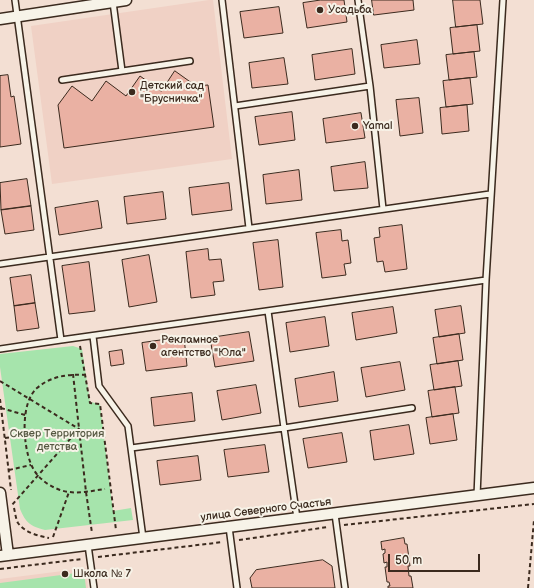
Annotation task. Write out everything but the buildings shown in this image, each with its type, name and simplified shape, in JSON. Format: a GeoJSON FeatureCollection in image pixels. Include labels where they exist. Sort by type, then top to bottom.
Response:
{"type":"FeatureCollection","features":[{"type":"Feature","properties":{"kind":"street"},"geometry":{"type":"LineString","coordinates":[[0,19],[126,0]]}},
{"type":"Feature","properties":{"kind":"street","name":"улица Северного Счастья"},"geometry":{"type":"LineString","coordinates":[[4,556],[534,488]]}},
{"type":"Feature","properties":{"kind":"street"},"geometry":{"type":"LineString","coordinates":[[0,493],[4,556]]}},
{"type":"Feature","properties":{"kind":"lane"},"geometry":{"type":"LineString","coordinates":[[15,0],[61,340]]}},
{"type":"Feature","properties":{"kind":"lane"},"geometry":{"type":"LineString","coordinates":[[222,0],[249,228]]}},
{"type":"Feature","properties":{"kind":"lane"},"geometry":{"type":"LineString","coordinates":[[358,0],[370,86],[383,209]]}},
{"type":"Feature","properties":{"kind":"lane"},"geometry":{"type":"LineString","coordinates":[[477,496],[490,194],[503,0]]}},
{"type":"Feature","properties":{"kind":"lane"},"geometry":{"type":"LineString","coordinates":[[113,2],[122,71]]}},
{"type":"Feature","properties":{"kind":"lane"},"geometry":{"type":"LineString","coordinates":[[62,80],[190,61]]}},
{"type":"Feature","properties":{"kind":"lane"},"geometry":{"type":"LineString","coordinates":[[235,106],[370,86]]}},
{"type":"Feature","properties":{"kind":"lane"},"geometry":{"type":"LineString","coordinates":[[0,264],[490,194]]}},
{"type":"Feature","properties":{"kind":"lane"},"geometry":{"type":"LineString","coordinates":[[0,349],[486,280]]}},
{"type":"Feature","properties":{"kind":"lane"},"geometry":{"type":"LineString","coordinates":[[268,311],[297,518]]}},
{"type":"Feature","properties":{"kind":"lane"},"geometry":{"type":"LineString","coordinates":[[93,336],[99,386],[128,426],[143,538]]}},
{"type":"Feature","properties":{"kind":"lane"},"geometry":{"type":"LineString","coordinates":[[131,448],[284,428],[412,408]]}},
{"type":"Feature","properties":{"kind":"lane"},"geometry":{"type":"LineString","coordinates":[[335,514],[345,588]]}},
{"type":"Feature","properties":{"kind":"lane"},"geometry":{"type":"LineString","coordinates":[[229,527],[237,588]]}},
{"type":"Feature","properties":{"kind":"lane"},"geometry":{"type":"LineString","coordinates":[[88,545],[94,588]]}},
{"type":"Feature","properties":{"kind":"path"},"geometry":{"type":"LineString","coordinates":[[81,346],[90,403],[100,404],[116,530]]}},
{"type":"Feature","properties":{"kind":"path"},"geometry":{"type":"LineString","coordinates":[[86,375],[73,374],[51,378],[36,388],[29,399],[25,415],[24,436],[31,465],[38,476],[45,483],[60,490],[69,492],[86,492],[105,489]]}},
{"type":"Feature","properties":{"kind":"path"},"geometry":{"type":"LineString","coordinates":[[73,374],[92,532]]}},
{"type":"Feature","properties":{"kind":"path"},"geometry":{"type":"LineString","coordinates":[[0,382],[79,429]]}},
{"type":"Feature","properties":{"kind":"path"},"geometry":{"type":"LineString","coordinates":[[0,399],[11,490]]}},
{"type":"Feature","properties":{"kind":"path"},"geometry":{"type":"LineString","coordinates":[[1,408],[25,415]]}},
{"type":"Feature","properties":{"kind":"path"},"geometry":{"type":"LineString","coordinates":[[13,504],[79,429]]}},
{"type":"Feature","properties":{"kind":"path"},"geometry":{"type":"LineString","coordinates":[[5,438],[24,436]]}},
{"type":"Feature","properties":{"kind":"path"},"geometry":{"type":"LineString","coordinates":[[8,470],[31,465]]}},
{"type":"Feature","properties":{"kind":"path"},"geometry":{"type":"LineString","coordinates":[[53,538],[69,492]]}},
{"type":"Feature","properties":{"kind":"path"},"geometry":{"type":"LineString","coordinates":[[12,498],[18,523],[29,532],[38,536],[50,538]]}},
{"type":"Feature","properties":{"kind":"path"},"geometry":{"type":"LineString","coordinates":[[0,569],[231,541],[336,526],[534,504]]}},
{"type":"Feature","properties":{"kind":"path"},"geometry":{"type":"LineString","coordinates":[[528,588],[534,520]]}},
{"type":"Feature","properties":{"kind":"shaded area","name":"Детский сад \"Брусничка\""},"geometry":{"type":"Polygon","coordinates":[[[213,0],[232,159],[52,184],[31,26],[213,0]]]}},
{"type":"Feature","properties":{"kind":"shaded area","name":"Школа № 7"},"geometry":{"type":"Polygon","coordinates":[[[86,568],[88,588],[0,588],[0,579],[86,568]]]}},
{"type":"Feature","properties":{"kind":"green space","name":"Сквер Территория детства"},"geometry":{"type":"Polygon","coordinates":[[[73,346],[82,349],[90,402],[100,404],[113,511],[131,508],[133,520],[45,530],[29,523],[24,518],[20,509],[0,367],[0,354],[73,346]]]}},
{"type":"Feature","properties":{"kind":"green space","name":"Школа № 7"},"geometry":{"type":"Polygon","coordinates":[[[84,572],[86,588],[0,588],[0,583],[84,572]]]}},
{"type":"Feature","properties":{"kind":"place","name":"Усадьба"},"geometry":{"type":"Point","coordinates":[320,10]}},
{"type":"Feature","properties":{"kind":"place","name":"Детский сад \"Брусничка\""},"geometry":{"type":"Point","coordinates":[132,92]}},
{"type":"Feature","properties":{"kind":"place","name":"Yamal"},"geometry":{"type":"Point","coordinates":[355,126]}},
{"type":"Feature","properties":{"kind":"place","name":"Рекламное агентство \"Юла\""},"geometry":{"type":"Point","coordinates":[153,346]}},
{"type":"Feature","properties":{"kind":"place","name":"Школа № 7"},"geometry":{"type":"Point","coordinates":[65,574]}}]}
